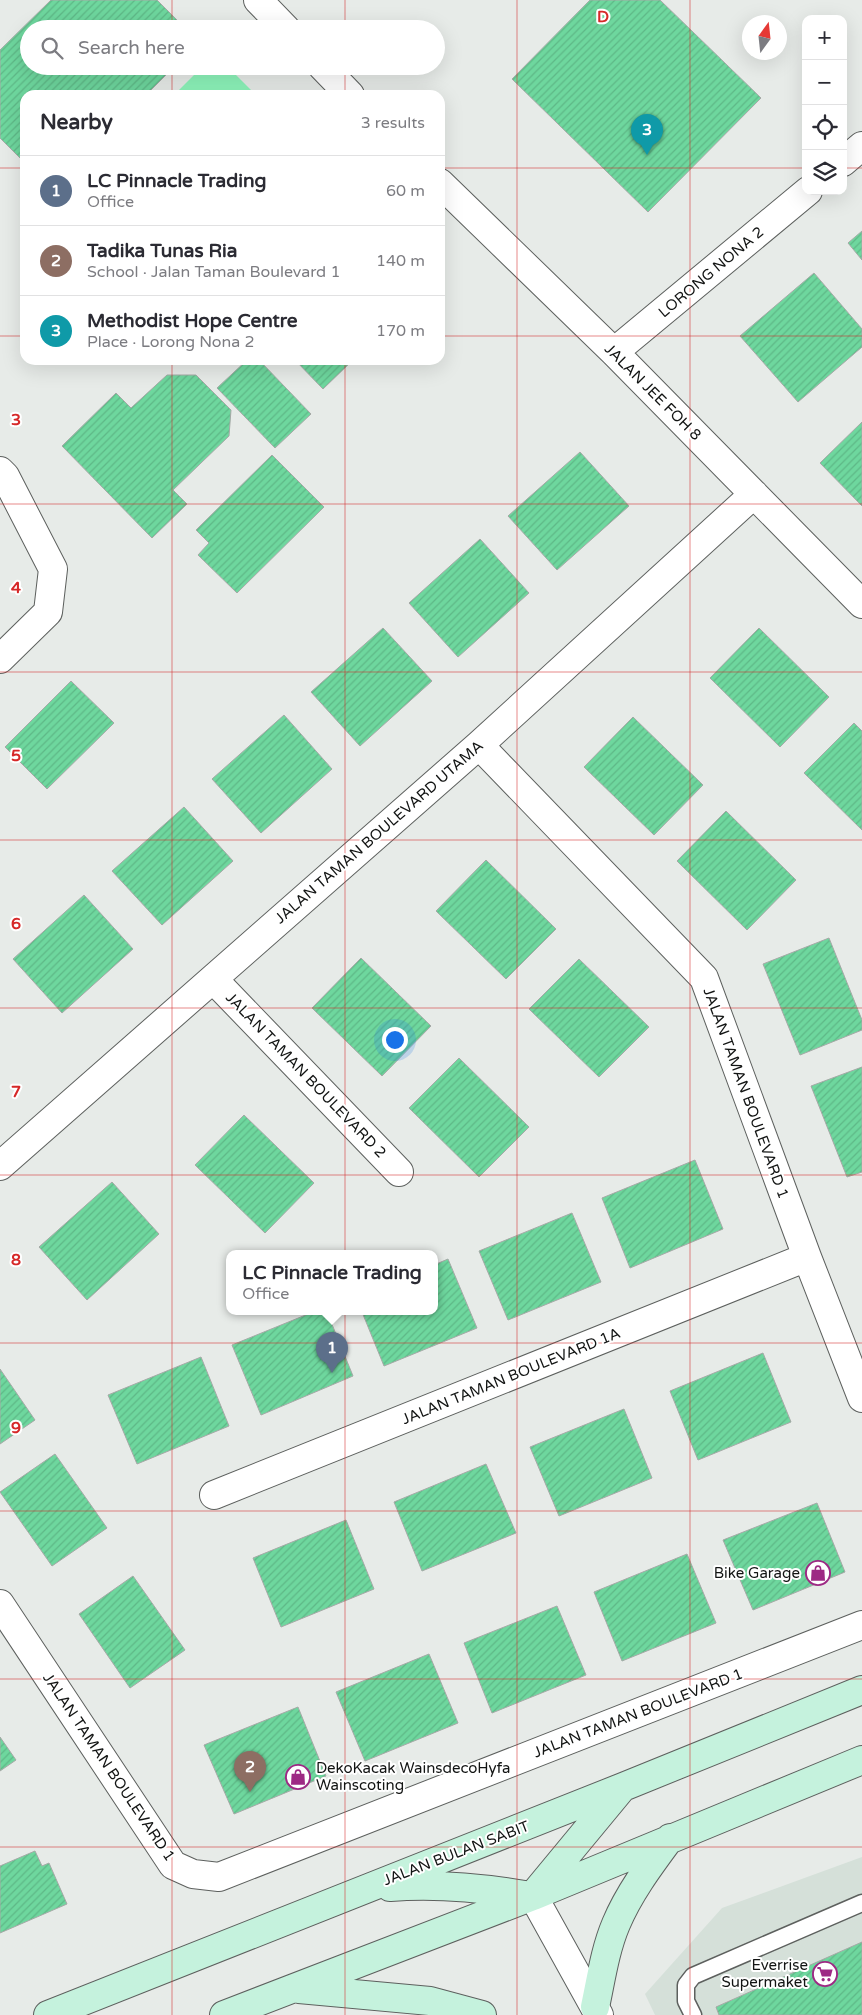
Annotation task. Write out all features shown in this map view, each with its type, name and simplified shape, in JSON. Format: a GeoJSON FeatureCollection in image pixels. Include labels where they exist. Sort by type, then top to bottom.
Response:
{"type":"FeatureCollection","features":[{"type":"Feature","properties":{"kind":"main road","name":"JALAN BULAN SABIT"},"geometry":{"type":"LineString","coordinates":[[48,2015],[862,1690]]}},
{"type":"Feature","properties":{"kind":"main road"},"geometry":{"type":"LineString","coordinates":[[224,2015],[533,1896],[862,1760]]}},
{"type":"Feature","properties":{"kind":"main road"},"geometry":{"type":"LineString","coordinates":[[533,1896],[623,1787]]}},
{"type":"Feature","properties":{"kind":"main road"},"geometry":{"type":"LineString","coordinates":[[597,2011],[608,1947],[616,1924],[632,1892],[670,1838]]}},
{"type":"Feature","properties":{"kind":"main road"},"geometry":{"type":"LineString","coordinates":[[364,1889],[415,1885],[461,1887],[533,1896]]}},
{"type":"Feature","properties":{"kind":"main road"},"geometry":{"type":"LineString","coordinates":[[291,1988],[430,2001],[482,2015]]}},
{"type":"Feature","properties":{"kind":"street"},"geometry":{"type":"LineString","coordinates":[[258,0],[277,20]]}},
{"type":"Feature","properties":{"kind":"street"},"geometry":{"type":"LineString","coordinates":[[331,75],[345,90]]}},
{"type":"Feature","properties":{"kind":"street"},"geometry":{"type":"LineString","coordinates":[[847,159],[862,146]]}},
{"type":"Feature","properties":{"kind":"street","name":"JALAN JEE FOH 8"},"geometry":{"type":"LineString","coordinates":[[445,188],[614,352],[862,604]]}},
{"type":"Feature","properties":{"kind":"street","name":"LORONG NONA 2"},"geometry":{"type":"LineString","coordinates":[[614,352],[803,195]]}},
{"type":"Feature","properties":{"kind":"street"},"geometry":{"type":"LineString","coordinates":[[0,471],[5,476],[53,569],[48,612],[0,659]]}},
{"type":"Feature","properties":{"kind":"street","name":"JALAN TAMAN BOULEVARD UTAMA"},"geometry":{"type":"LineString","coordinates":[[0,1166],[479,745],[754,494]]}},
{"type":"Feature","properties":{"kind":"street","name":"JALAN TAMAN BOULEVARD 1"},"geometry":{"type":"LineString","coordinates":[[479,745],[704,978],[807,1257],[862,1398]]}},
{"type":"Feature","properties":{"kind":"street","name":"JALAN TAMAN BOULEVARD 2"},"geometry":{"type":"LineString","coordinates":[[213,978],[399,1172]]}},
{"type":"Feature","properties":{"kind":"street","name":"JALAN TAMAN BOULEVARD 1A"},"geometry":{"type":"LineString","coordinates":[[214,1495],[807,1257]]}},
{"type":"Feature","properties":{"kind":"street","name":"JALAN TAMAN BOULEVARD 1"},"geometry":{"type":"LineString","coordinates":[[0,1604],[173,1865],[193,1874],[219,1877],[862,1625]]}},
{"type":"Feature","properties":{"kind":"street"},"geometry":{"type":"LineString","coordinates":[[533,1896],[597,2011]]}},
{"type":"Feature","properties":{"kind":"lane"},"geometry":{"type":"LineString","coordinates":[[693,2015],[686,2001],[686,1985],[693,1976],[862,1903]]}},
{"type":"Feature","properties":{"kind":"shaded area"},"geometry":{"type":"Polygon","coordinates":[[[862,1857],[862,2015],[655,2015],[645,1994],[722,1908],[862,1857]]]}},
{"type":"Feature","properties":{"kind":"green space"},"geometry":{"type":"Polygon","coordinates":[[[194,75],[236,75],[251,90],[179,90],[194,75]]]}},
{"type":"Feature","properties":{"kind":"building"},"geometry":{"type":"Polygon","coordinates":[[[51,0],[157,0],[177,20],[31,20],[51,0]]]}},
{"type":"Feature","properties":{"kind":"building"},"geometry":{"type":"Polygon","coordinates":[[[590,0],[660,0],[761,98],[648,212],[512,79],[590,0]]]}},
{"type":"Feature","properties":{"kind":"building"},"geometry":{"type":"Polygon","coordinates":[[[20,30],[20,75],[166,75],[151,90],[20,90],[20,158],[0,138],[0,50],[20,30]]]}},
{"type":"Feature","properties":{"kind":"building"},"geometry":{"type":"Polygon","coordinates":[[[862,231],[862,260],[848,243],[862,231]]]}},
{"type":"Feature","properties":{"kind":"building"},"geometry":{"type":"Polygon","coordinates":[[[814,273],[862,329],[862,347],[798,402],[740,336],[814,273]]]}},
{"type":"Feature","properties":{"kind":"building"},"geometry":{"type":"Polygon","coordinates":[[[242,365],[264,365],[311,414],[275,448],[217,388],[242,365]]]}},
{"type":"Feature","properties":{"kind":"building"},"geometry":{"type":"Polygon","coordinates":[[[300,365],[348,365],[323,389],[300,365]]]}},
{"type":"Feature","properties":{"kind":"building"},"geometry":{"type":"Polygon","coordinates":[[[167,375],[196,375],[231,410],[229,436],[173,490],[187,504],[152,538],[62,446],[116,393],[131,408],[167,375]]]}},
{"type":"Feature","properties":{"kind":"building"},"geometry":{"type":"Polygon","coordinates":[[[862,422],[862,506],[820,463],[862,422]]]}},
{"type":"Feature","properties":{"kind":"building"},"geometry":{"type":"Polygon","coordinates":[[[580,452],[629,506],[557,570],[508,516],[580,452]]]}},
{"type":"Feature","properties":{"kind":"building"},"geometry":{"type":"Polygon","coordinates":[[[272,455],[324,507],[237,593],[198,555],[209,543],[196,530],[272,455]]]}},
{"type":"Feature","properties":{"kind":"building"},"geometry":{"type":"Polygon","coordinates":[[[480,539],[529,593],[458,657],[409,603],[480,539]]]}},
{"type":"Feature","properties":{"kind":"building"},"geometry":{"type":"Polygon","coordinates":[[[383,628],[432,681],[360,746],[311,692],[383,628]]]}},
{"type":"Feature","properties":{"kind":"building"},"geometry":{"type":"Polygon","coordinates":[[[759,628],[829,697],[780,747],[710,678],[759,628]]]}},
{"type":"Feature","properties":{"kind":"building"},"geometry":{"type":"Polygon","coordinates":[[[71,681],[114,723],[47,789],[5,747],[71,681]]]}},
{"type":"Feature","properties":{"kind":"building"},"geometry":{"type":"Polygon","coordinates":[[[284,715],[332,769],[261,833],[212,779],[284,715]]]}},
{"type":"Feature","properties":{"kind":"building"},"geometry":{"type":"Polygon","coordinates":[[[633,717],[703,785],[654,835],[584,767],[633,717]]]}},
{"type":"Feature","properties":{"kind":"building"},"geometry":{"type":"Polygon","coordinates":[[[854,723],[862,731],[862,830],[804,773],[854,723]]]}},
{"type":"Feature","properties":{"kind":"building"},"geometry":{"type":"Polygon","coordinates":[[[184,807],[233,861],[162,925],[112,871],[184,807]]]}},
{"type":"Feature","properties":{"kind":"building"},"geometry":{"type":"Polygon","coordinates":[[[726,811],[796,880],[747,930],[677,861],[726,811]]]}},
{"type":"Feature","properties":{"kind":"building"},"geometry":{"type":"Polygon","coordinates":[[[486,860],[556,929],[506,979],[436,911],[486,860]]]}},
{"type":"Feature","properties":{"kind":"building"},"geometry":{"type":"Polygon","coordinates":[[[84,895],[133,949],[62,1013],[13,959],[84,895]]]}},
{"type":"Feature","properties":{"kind":"building"},"geometry":{"type":"Polygon","coordinates":[[[829,938],[862,1020],[862,1030],[800,1055],[763,964],[829,938]]]}},
{"type":"Feature","properties":{"kind":"building"},"geometry":{"type":"Polygon","coordinates":[[[361,958],[431,1026],[382,1076],[312,1008],[361,958]]]}},
{"type":"Feature","properties":{"kind":"building"},"geometry":{"type":"Polygon","coordinates":[[[579,959],[649,1027],[599,1077],[529,1009],[579,959]]]}},
{"type":"Feature","properties":{"kind":"building"},"geometry":{"type":"Polygon","coordinates":[[[459,1058],[529,1127],[479,1177],[409,1108],[459,1058]]]}},
{"type":"Feature","properties":{"kind":"building"},"geometry":{"type":"Polygon","coordinates":[[[862,1067],[862,1172],[847,1177],[811,1086],[862,1067]]]}},
{"type":"Feature","properties":{"kind":"building"},"geometry":{"type":"Polygon","coordinates":[[[244,1115],[314,1183],[265,1233],[195,1165],[244,1115]]]}},
{"type":"Feature","properties":{"kind":"building"},"geometry":{"type":"Polygon","coordinates":[[[695,1160],[723,1229],[630,1268],[602,1198],[695,1160]]]}},
{"type":"Feature","properties":{"kind":"building"},"geometry":{"type":"Polygon","coordinates":[[[112,1182],[159,1234],[87,1300],[39,1247],[112,1182]]]}},
{"type":"Feature","properties":{"kind":"building"},"geometry":{"type":"Polygon","coordinates":[[[572,1213],[601,1282],[508,1320],[479,1251],[572,1213]]]}},
{"type":"Feature","properties":{"kind":"building"},"geometry":{"type":"Polygon","coordinates":[[[448,1259],[477,1328],[384,1366],[363,1315],[438,1315],[438,1263],[448,1259]]]}},
{"type":"Feature","properties":{"kind":"building"},"geometry":{"type":"Polygon","coordinates":[[[306,1315],[328,1315],[353,1376],[261,1415],[232,1345],[306,1315]]]}},
{"type":"Feature","properties":{"kind":"building"},"geometry":{"type":"Polygon","coordinates":[[[763,1353],[791,1422],[698,1460],[670,1391],[763,1353]]]}},
{"type":"Feature","properties":{"kind":"building"},"geometry":{"type":"Polygon","coordinates":[[[201,1357],[229,1426],[137,1464],[108,1395],[201,1357]]]}},
{"type":"Feature","properties":{"kind":"building"},"geometry":{"type":"Polygon","coordinates":[[[0,1369],[35,1420],[0,1444],[0,1369]]]}},
{"type":"Feature","properties":{"kind":"building"},"geometry":{"type":"Polygon","coordinates":[[[624,1409],[652,1478],[559,1516],[530,1447],[624,1409]]]}},
{"type":"Feature","properties":{"kind":"building"},"geometry":{"type":"Polygon","coordinates":[[[55,1454],[107,1528],[52,1566],[0,1492],[55,1454]]]}},
{"type":"Feature","properties":{"kind":"building"},"geometry":{"type":"Polygon","coordinates":[[[486,1464],[516,1533],[422,1571],[394,1502],[486,1464]]]}},
{"type":"Feature","properties":{"kind":"building"},"geometry":{"type":"Polygon","coordinates":[[[817,1503],[845,1572],[753,1610],[723,1540],[817,1503]]]}},
{"type":"Feature","properties":{"kind":"building"},"geometry":{"type":"Polygon","coordinates":[[[346,1520],[374,1589],[281,1627],[253,1558],[346,1520]]]}},
{"type":"Feature","properties":{"kind":"building"},"geometry":{"type":"Polygon","coordinates":[[[687,1554],[716,1623],[622,1661],[594,1592],[687,1554]]]}},
{"type":"Feature","properties":{"kind":"building"},"geometry":{"type":"Polygon","coordinates":[[[133,1576],[185,1650],[130,1688],[79,1614],[133,1576]]]}},
{"type":"Feature","properties":{"kind":"building"},"geometry":{"type":"Polygon","coordinates":[[[557,1606],[586,1675],[492,1713],[464,1643],[557,1606]]]}},
{"type":"Feature","properties":{"kind":"building"},"geometry":{"type":"Polygon","coordinates":[[[429,1654],[458,1723],[365,1761],[336,1692],[429,1654]]]}},
{"type":"Feature","properties":{"kind":"building"},"geometry":{"type":"Polygon","coordinates":[[[298,1707],[326,1776],[234,1814],[204,1745],[298,1707]]]}},
{"type":"Feature","properties":{"kind":"building"},"geometry":{"type":"Polygon","coordinates":[[[0,1737],[16,1760],[0,1771],[0,1737]]]}},
{"type":"Feature","properties":{"kind":"building"},"geometry":{"type":"Polygon","coordinates":[[[35,1851],[42,1866],[49,1863],[67,1904],[0,1933],[0,1866],[35,1851]]]}},
{"type":"Feature","properties":{"kind":"building","name":"Everrise Supermaket"},"geometry":{"type":"Polygon","coordinates":[[[862,1942],[862,2015],[719,2015],[716,2007],[862,1942]]]}},
{"type":"Feature","properties":{"kind":"place","name":"Methodist Hope Centre"},"geometry":{"type":"Point","coordinates":[647,155]}},
{"type":"Feature","properties":{"kind":"place","name":"LC Pinnacle Trading"},"geometry":{"type":"Point","coordinates":[332,1373]}},
{"type":"Feature","properties":{"kind":"place","name":"Bike Garage"},"geometry":{"type":"Point","coordinates":[818,1573]}},
{"type":"Feature","properties":{"kind":"place","name":"DekoKacak WainsdecoHyfa Wainscoting"},"geometry":{"type":"Point","coordinates":[298,1777]}},
{"type":"Feature","properties":{"kind":"place","name":"Tadika Tunas Ria"},"geometry":{"type":"Point","coordinates":[250,1792]}},
{"type":"Feature","properties":{"kind":"place","name":"Everrise Supermaket"},"geometry":{"type":"Point","coordinates":[825,1974]}}]}
